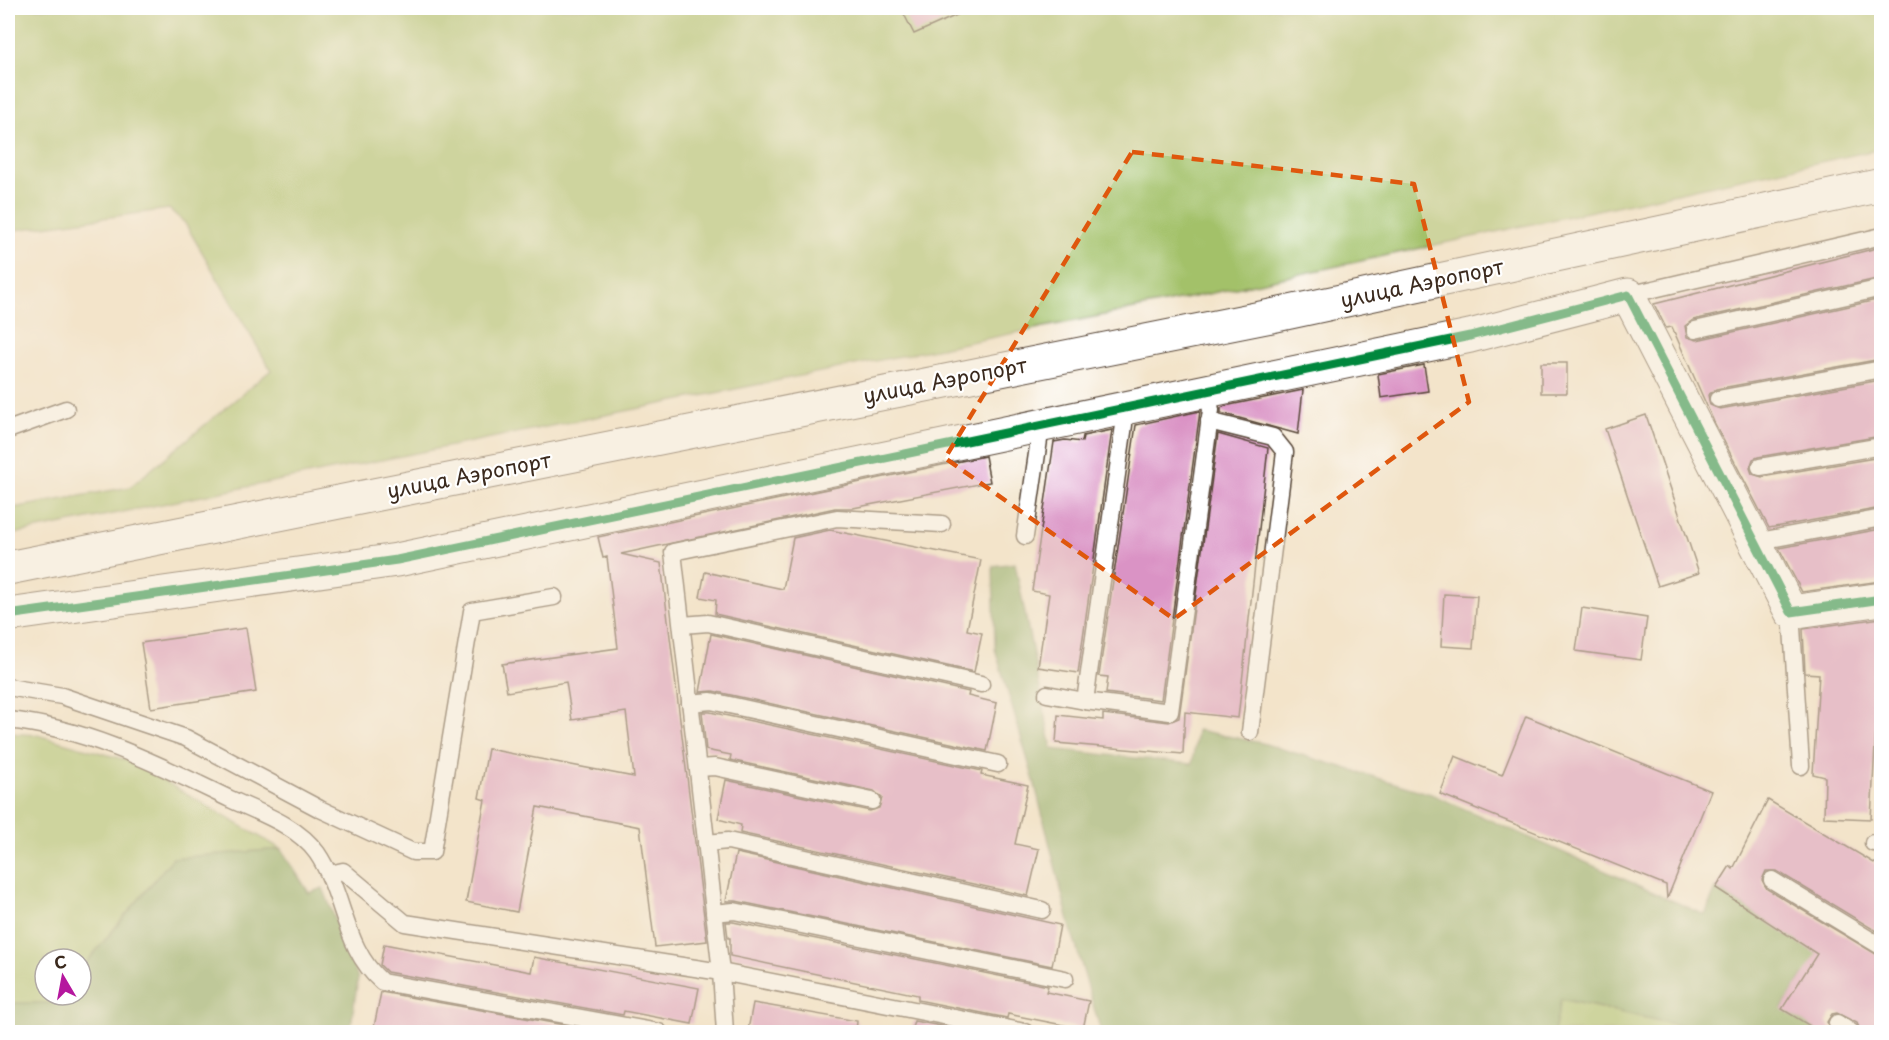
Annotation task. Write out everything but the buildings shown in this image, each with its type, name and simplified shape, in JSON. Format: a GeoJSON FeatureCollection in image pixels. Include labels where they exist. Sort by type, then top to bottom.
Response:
{"type":"FeatureCollection","features":[{"type":"Feature","properties":{"kind":"street","name":"улица Аэропорт"},"geometry":{"type":"LineString","coordinates":[[8,568],[1276,315],[1881,185]]}},
{"type":"Feature","properties":{"kind":"street"},"geometry":{"type":"LineString","coordinates":[[8,615],[397,560],[1120,408],[1208,406],[1628,295],[1791,612],[1881,599]]}},
{"type":"Feature","properties":{"kind":"lane"},"geometry":{"type":"LineString","coordinates":[[1628,295],[1881,236]]}},
{"type":"Feature","properties":{"kind":"lane"},"geometry":{"type":"LineString","coordinates":[[1695,330],[1881,288]]}},
{"type":"Feature","properties":{"kind":"lane"},"geometry":{"type":"LineString","coordinates":[[1718,399],[1881,369]]}},
{"type":"Feature","properties":{"kind":"lane"},"geometry":{"type":"LineString","coordinates":[[1047,694],[1170,712],[1208,406],[1273,437],[1285,452],[1251,732]]}},
{"type":"Feature","properties":{"kind":"lane"},"geometry":{"type":"LineString","coordinates":[[1085,701],[1124,425],[1120,408]]}},
{"type":"Feature","properties":{"kind":"lane"},"geometry":{"type":"LineString","coordinates":[[8,430],[66,409]]}},
{"type":"Feature","properties":{"kind":"lane"},"geometry":{"type":"LineString","coordinates":[[1025,536],[1039,440],[1035,426]]}},
{"type":"Feature","properties":{"kind":"lane"},"geometry":{"type":"LineString","coordinates":[[1760,467],[1881,446]]}},
{"type":"Feature","properties":{"kind":"lane"},"geometry":{"type":"LineString","coordinates":[[725,1032],[721,972],[673,552],[837,518],[942,524]]}},
{"type":"Feature","properties":{"kind":"lane"},"geometry":{"type":"LineString","coordinates":[[1754,542],[1881,518]]}},
{"type":"Feature","properties":{"kind":"lane"},"geometry":{"type":"LineString","coordinates":[[8,687],[62,696],[186,738],[320,809],[412,852],[432,852],[472,611],[554,597]]}},
{"type":"Feature","properties":{"kind":"lane"},"geometry":{"type":"LineString","coordinates":[[1791,612],[1801,766]]}},
{"type":"Feature","properties":{"kind":"lane"},"geometry":{"type":"LineString","coordinates":[[682,626],[708,623],[981,684]]}},
{"type":"Feature","properties":{"kind":"lane"},"geometry":{"type":"LineString","coordinates":[[690,703],[711,701],[998,764]]}},
{"type":"Feature","properties":{"kind":"lane"},"geometry":{"type":"LineString","coordinates":[[8,720],[37,723],[134,753],[292,829],[315,850],[330,874],[353,944],[367,969],[382,981],[659,1032]]}},
{"type":"Feature","properties":{"kind":"lane"},"geometry":{"type":"LineString","coordinates":[[698,768],[715,767],[872,801]]}},
{"type":"Feature","properties":{"kind":"lane"},"geometry":{"type":"LineString","coordinates":[[706,843],[728,841],[1042,910]]}},
{"type":"Feature","properties":{"kind":"lane"},"geometry":{"type":"LineString","coordinates":[[330,874],[343,871],[405,923],[721,972],[1025,1032]]}},
{"type":"Feature","properties":{"kind":"lane"},"geometry":{"type":"LineString","coordinates":[[1772,880],[1881,947]]}},
{"type":"Feature","properties":{"kind":"lane"},"geometry":{"type":"LineString","coordinates":[[714,913],[734,911],[1065,979]]}},
{"type":"Feature","properties":{"kind":"lane"},"geometry":{"type":"LineString","coordinates":[[1837,1023],[1851,1032]]}},
{"type":"Feature","properties":{"kind":"highlighted area"},"geometry":{"type":"Polygon","coordinates":[[[1132,152],[1414,184],[1469,402],[1174,619],[945,458],[1132,152]]]}},
{"type":"Feature","properties":{"kind":"green space"},"geometry":{"type":"Polygon","coordinates":[[[8,8],[1881,8],[1881,149],[1194,297],[8,535],[8,509],[130,487],[271,370],[185,223],[169,209],[8,231],[8,8]]]}},
{"type":"Feature","properties":{"kind":"green space"},"geometry":{"type":"Polygon","coordinates":[[[1015,563],[1052,749],[1192,764],[1197,730],[1262,743],[1431,794],[1705,915],[1716,888],[1839,967],[1825,989],[1803,975],[1782,1008],[1816,1029],[1814,1032],[1710,1032],[1561,999],[1554,1032],[1101,1032],[1069,922],[1034,781],[995,649],[993,566],[1015,563]]]}},
{"type":"Feature","properties":{"kind":"green space"},"geometry":{"type":"Polygon","coordinates":[[[8,733],[37,735],[130,761],[281,849],[173,858],[93,955],[93,947],[33,947],[33,1003],[8,1003],[8,733]]]}},
{"type":"Feature","properties":{"kind":"green space"},"geometry":{"type":"Polygon","coordinates":[[[281,849],[309,893],[323,888],[358,978],[350,1032],[8,1032],[8,1003],[33,1003],[33,1007],[93,1007],[93,955],[173,858],[281,849]]]}},
{"type":"Feature","properties":{"kind":"green space"},"geometry":{"type":"Polygon","coordinates":[[[1560,999],[1710,1032],[1554,1032],[1560,999]]]}},
{"type":"Feature","properties":{"kind":"cycle path"},"geometry":{"type":"LineString","coordinates":[[8,615],[397,560],[1470,336],[1628,295],[1791,612],[1882,599]]}}]}
